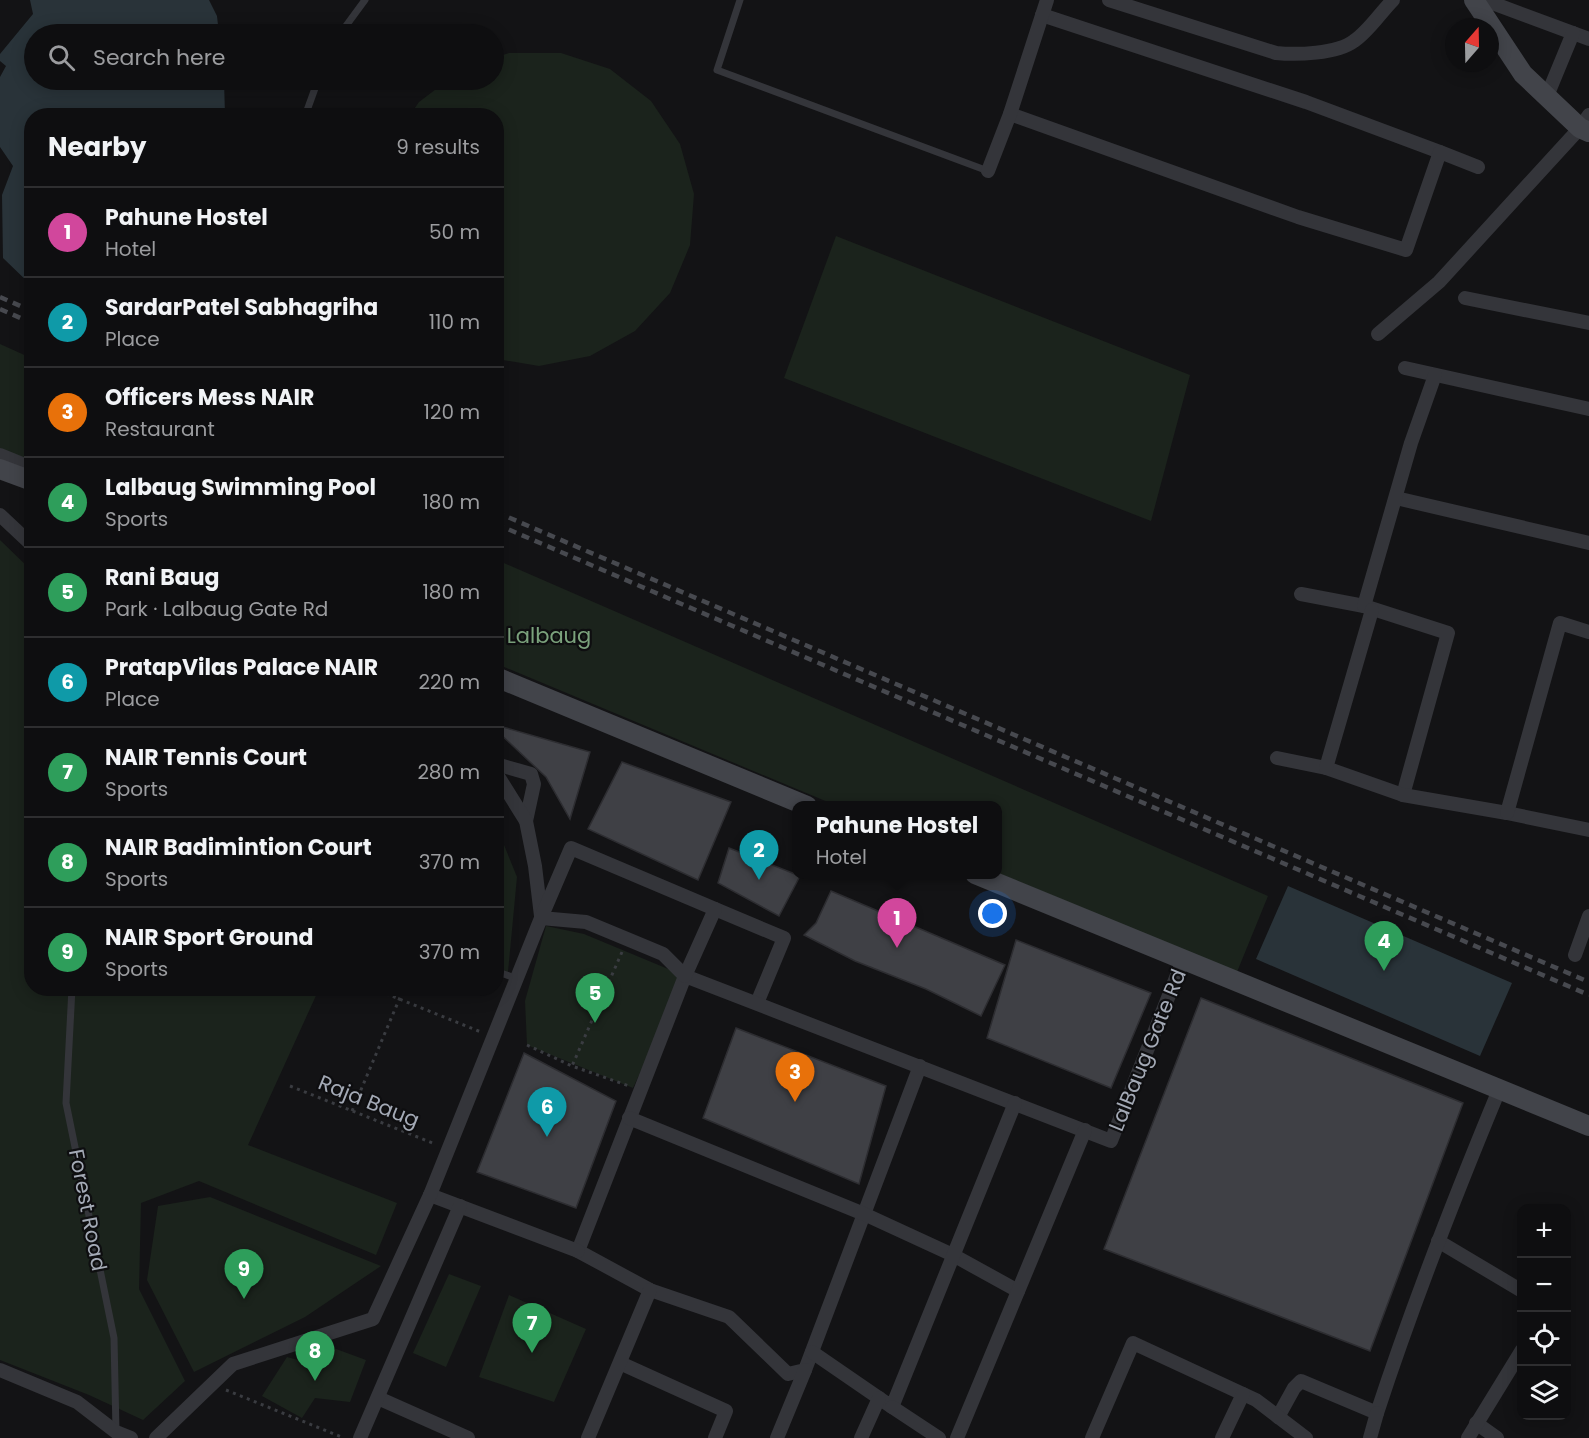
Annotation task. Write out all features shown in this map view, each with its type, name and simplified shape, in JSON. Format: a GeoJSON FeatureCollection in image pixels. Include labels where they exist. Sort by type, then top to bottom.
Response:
{"type":"FeatureCollection","features":[{"type":"Feature","properties":{"kind":"street"},"geometry":{"type":"LineString","coordinates":[[988,171],[1010,114],[1047,0]]}},
{"type":"Feature","properties":{"kind":"street"},"geometry":{"type":"LineString","coordinates":[[1109,0],[1276,53],[1295,54],[1321,52],[1353,42],[1393,0]]}},
{"type":"Feature","properties":{"kind":"street"},"geometry":{"type":"LineString","coordinates":[[1378,334],[1439,282],[1586,125],[1547,96],[1524,74],[1474,0]]}},
{"type":"Feature","properties":{"kind":"street"},"geometry":{"type":"LineString","coordinates":[[1484,0],[1589,39]]}},
{"type":"Feature","properties":{"kind":"street"},"geometry":{"type":"LineString","coordinates":[[1042,15],[1306,102],[1478,167]]}},
{"type":"Feature","properties":{"kind":"street"},"geometry":{"type":"LineString","coordinates":[[1547,96],[1573,33]]}},
{"type":"Feature","properties":{"kind":"street"},"geometry":{"type":"LineString","coordinates":[[1010,114],[1298,217],[1406,250],[1440,152]]}},
{"type":"Feature","properties":{"kind":"street"},"geometry":{"type":"LineString","coordinates":[[1465,298],[1589,323]]}},
{"type":"Feature","properties":{"kind":"street"},"geometry":{"type":"LineString","coordinates":[[1405,368],[1589,409]]}},
{"type":"Feature","properties":{"kind":"street"},"geometry":{"type":"LineString","coordinates":[[1326,768],[1395,498],[1435,375]]}},
{"type":"Feature","properties":{"kind":"street"},"geometry":{"type":"LineString","coordinates":[[0,454],[24,464]]}},
{"type":"Feature","properties":{"kind":"street"},"geometry":{"type":"LineString","coordinates":[[0,469],[24,479]]}},
{"type":"Feature","properties":{"kind":"street"},"geometry":{"type":"LineString","coordinates":[[1395,498],[1589,543]]}},
{"type":"Feature","properties":{"kind":"street"},"geometry":{"type":"LineString","coordinates":[[0,515],[24,538]]}},
{"type":"Feature","properties":{"kind":"street"},"geometry":{"type":"LineString","coordinates":[[1301,594],[1368,608],[1448,633],[1403,795]]}},
{"type":"Feature","properties":{"kind":"street"},"geometry":{"type":"LineString","coordinates":[[1507,813],[1560,623],[1589,632]]}},
{"type":"Feature","properties":{"kind":"street"},"geometry":{"type":"LineString","coordinates":[[504,672],[616,720],[636,735]]}},
{"type":"Feature","properties":{"kind":"street"},"geometry":{"type":"LineString","coordinates":[[504,680],[795,801]]}},
{"type":"Feature","properties":{"kind":"street"},"geometry":{"type":"LineString","coordinates":[[1277,758],[1326,768],[1403,795],[1589,830]]}},
{"type":"Feature","properties":{"kind":"street"},"geometry":{"type":"LineString","coordinates":[[504,766],[531,774],[534,784],[526,821]]}},
{"type":"Feature","properties":{"kind":"street"},"geometry":{"type":"LineString","coordinates":[[504,786],[526,821],[535,866],[541,918]]}},
{"type":"Feature","properties":{"kind":"street"},"geometry":{"type":"LineString","coordinates":[[156,1438],[233,1364],[373,1319],[430,1195],[571,848],[784,938],[757,1003]]}},
{"type":"Feature","properties":{"kind":"street"},"geometry":{"type":"LineString","coordinates":[[987,879],[1589,1126]]}},
{"type":"Feature","properties":{"kind":"street"},"geometry":{"type":"LineString","coordinates":[[578,1251],[685,976],[715,909]]}},
{"type":"Feature","properties":{"kind":"street"},"geometry":{"type":"LineString","coordinates":[[541,918],[586,922],[663,954],[685,976],[1085,1130],[957,1438]]}},
{"type":"Feature","properties":{"kind":"street"},"geometry":{"type":"LineString","coordinates":[[1575,955],[1588,921]]}},
{"type":"Feature","properties":{"kind":"street","name":"LalBaug Gate Rd"},"geometry":{"type":"LineString","coordinates":[[1085,1130],[1111,1141],[1183,960]]}},
{"type":"Feature","properties":{"kind":"street"},"geometry":{"type":"LineString","coordinates":[[777,1438],[812,1353],[920,1066]]}},
{"type":"Feature","properties":{"kind":"street"},"geometry":{"type":"LineString","coordinates":[[1370,1438],[1405,1327],[1499,1090]]}},
{"type":"Feature","properties":{"kind":"street"},"geometry":{"type":"LineString","coordinates":[[892,1407],[1015,1103]]}},
{"type":"Feature","properties":{"kind":"street"},"geometry":{"type":"LineString","coordinates":[[629,1118],[864,1214],[953,1255],[1018,1291]]}},
{"type":"Feature","properties":{"kind":"street"},"geometry":{"type":"LineString","coordinates":[[430,1195],[578,1251],[650,1290],[729,1317],[788,1374],[805,1370]]}},
{"type":"Feature","properties":{"kind":"street"},"geometry":{"type":"LineString","coordinates":[[360,1438],[460,1206]]}},
{"type":"Feature","properties":{"kind":"street"},"geometry":{"type":"LineString","coordinates":[[1438,1241],[1517,1289]]}},
{"type":"Feature","properties":{"kind":"street"},"geometry":{"type":"LineString","coordinates":[[588,1438],[650,1290]]}},
{"type":"Feature","properties":{"kind":"street"},"geometry":{"type":"LineString","coordinates":[[1092,1438],[1132,1343],[1256,1400],[1306,1438]]}},
{"type":"Feature","properties":{"kind":"street"},"geometry":{"type":"LineString","coordinates":[[812,1353],[939,1438]]}},
{"type":"Feature","properties":{"kind":"street"},"geometry":{"type":"LineString","coordinates":[[1468,1438],[1517,1356]]}},
{"type":"Feature","properties":{"kind":"street"},"geometry":{"type":"LineString","coordinates":[[620,1364],[726,1411],[715,1438]]}},
{"type":"Feature","properties":{"kind":"street"},"geometry":{"type":"LineString","coordinates":[[0,1370],[77,1402],[116,1432],[131,1438]]}},
{"type":"Feature","properties":{"kind":"street"},"geometry":{"type":"LineString","coordinates":[[1278,1417],[1300,1381],[1377,1413]]}},
{"type":"Feature","properties":{"kind":"street"},"geometry":{"type":"LineString","coordinates":[[1222,1438],[1243,1394]]}},
{"type":"Feature","properties":{"kind":"street"},"geometry":{"type":"LineString","coordinates":[[378,1398],[468,1438]]}},
{"type":"Feature","properties":{"kind":"street"},"geometry":{"type":"LineString","coordinates":[[861,1438],[879,1398]]}},
{"type":"Feature","properties":{"kind":"street"},"geometry":{"type":"LineString","coordinates":[[1476,1422],[1497,1438]]}},
{"type":"Feature","properties":{"kind":"lane"},"geometry":{"type":"LineString","coordinates":[[347,24],[365,0]]}},
{"type":"Feature","properties":{"kind":"lane"},"geometry":{"type":"LineString","coordinates":[[739,3],[717,70],[988,171]]}},
{"type":"Feature","properties":{"kind":"lane"},"geometry":{"type":"LineString","coordinates":[[308,108],[314,90]]}},
{"type":"Feature","properties":{"kind":"lane"},"geometry":{"type":"LineString","coordinates":[[504,974],[517,979]]}},
{"type":"Feature","properties":{"kind":"lane","name":"Forest Road"},"geometry":{"type":"LineString","coordinates":[[72,996],[66,1103],[114,1338],[116,1432]]}},
{"type":"Feature","properties":{"kind":"path"},"geometry":{"type":"LineString","coordinates":[[572,1066],[627,939]]}},
{"type":"Feature","properties":{"kind":"path"},"geometry":{"type":"LineString","coordinates":[[392,996],[486,1034]]}},
{"type":"Feature","properties":{"kind":"path"},"geometry":{"type":"LineString","coordinates":[[352,1111],[401,996]]}},
{"type":"Feature","properties":{"kind":"path"},"geometry":{"type":"LineString","coordinates":[[526,1045],[572,1066],[640,1090]]}},
{"type":"Feature","properties":{"kind":"path","name":"Raja Baug"},"geometry":{"type":"LineString","coordinates":[[290,1086],[436,1145]]}},
{"type":"Feature","properties":{"kind":"path"},"geometry":{"type":"LineString","coordinates":[[218,1387],[344,1438]]}},
{"type":"Feature","properties":{"kind":"green space"},"geometry":{"type":"Polygon","coordinates":[[[561,53],[610,69],[651,101],[680,144],[694,194],[690,245],[670,293],[635,331],[590,356],[539,366],[504,360],[504,108],[415,108],[435,90],[504,90],[504,55],[561,53]]]}},
{"type":"Feature","properties":{"kind":"green space"},"geometry":{"type":"Polygon","coordinates":[[[836,236],[1190,375],[1151,521],[784,378],[836,236]]]}},
{"type":"Feature","properties":{"kind":"green space"},"geometry":{"type":"Polygon","coordinates":[[[0,344],[24,355],[24,459],[0,448],[0,344]]]}},
{"type":"Feature","properties":{"kind":"green space"},"geometry":{"type":"Polygon","coordinates":[[[0,540],[24,563],[24,996],[316,996],[248,1145],[397,1203],[376,1255],[199,1181],[141,1203],[139,1289],[185,1381],[143,1420],[89,1395],[0,1360],[0,540]]]}},
{"type":"Feature","properties":{"kind":"green space","name":"Lalbaug"},"geometry":{"type":"Polygon","coordinates":[[[504,563],[1268,896],[1237,972],[1002,875],[1002,801],[825,801],[504,667],[504,563]]]}},
{"type":"Feature","properties":{"kind":"green space"},"geometry":{"type":"Polygon","coordinates":[[[504,845],[517,877],[508,972],[504,970],[504,845]]]}},
{"type":"Feature","properties":{"kind":"green space"},"geometry":{"type":"Polygon","coordinates":[[[546,926],[584,934],[685,976],[633,1088],[527,1045],[525,1001],[546,926]]]}},
{"type":"Feature","properties":{"kind":"green space"},"geometry":{"type":"Polygon","coordinates":[[[210,1197],[381,1266],[305,1317],[194,1372],[147,1280],[158,1206],[210,1197]]]}},
{"type":"Feature","properties":{"kind":"green space"},"geometry":{"type":"Polygon","coordinates":[[[449,1274],[481,1286],[446,1367],[413,1353],[449,1274]]]}},
{"type":"Feature","properties":{"kind":"green space"},"geometry":{"type":"Polygon","coordinates":[[[509,1295],[586,1329],[554,1402],[479,1377],[509,1295]]]}},
{"type":"Feature","properties":{"kind":"green space"},"geometry":{"type":"Polygon","coordinates":[[[328,1346],[366,1360],[350,1402],[315,1398],[302,1418],[262,1396],[287,1357],[316,1365],[328,1346]]]}},
{"type":"Feature","properties":{"kind":"shaded area"},"geometry":{"type":"Polygon","coordinates":[[[30,0],[209,0],[217,16],[218,24],[25,24],[33,14],[30,0]]]}},
{"type":"Feature","properties":{"kind":"shaded area"},"geometry":{"type":"Polygon","coordinates":[[[24,25],[24,90],[224,90],[225,108],[24,108],[24,278],[3,258],[2,195],[13,166],[0,147],[0,77],[6,66],[0,61],[0,54],[24,25]]]}},
{"type":"Feature","properties":{"kind":"shaded area"},"geometry":{"type":"Polygon","coordinates":[[[1288,886],[1512,983],[1480,1056],[1256,959],[1288,886]]]}},
{"type":"Feature","properties":{"kind":"building"},"geometry":{"type":"Polygon","coordinates":[[[504,727],[590,752],[570,819],[546,777],[504,738],[504,727]]]}},
{"type":"Feature","properties":{"kind":"building"},"geometry":{"type":"Polygon","coordinates":[[[622,762],[731,802],[698,880],[588,829],[622,762]]]}},
{"type":"Feature","properties":{"kind":"building"},"geometry":{"type":"Polygon","coordinates":[[[729,848],[792,873],[792,879],[798,879],[779,916],[718,883],[729,848]]]}},
{"type":"Feature","properties":{"kind":"building"},"geometry":{"type":"Polygon","coordinates":[[[831,891],[1005,965],[981,1016],[926,989],[855,961],[804,935],[816,923],[831,891]]]}},
{"type":"Feature","properties":{"kind":"building"},"geometry":{"type":"Polygon","coordinates":[[[1016,940],[1151,993],[1111,1088],[987,1038],[1016,940]]]}},
{"type":"Feature","properties":{"kind":"building"},"geometry":{"type":"Polygon","coordinates":[[[1201,998],[1463,1103],[1370,1351],[1104,1249],[1201,998]]]}},
{"type":"Feature","properties":{"kind":"building"},"geometry":{"type":"Polygon","coordinates":[[[736,1028],[886,1086],[859,1184],[703,1118],[736,1028]]]}},
{"type":"Feature","properties":{"kind":"building"},"geometry":{"type":"Polygon","coordinates":[[[524,1053],[616,1101],[576,1208],[477,1172],[524,1053]]]}},
{"type":"Feature","properties":{"kind":"railway"},"geometry":{"type":"LineString","coordinates":[[0,297],[24,308]]}},
{"type":"Feature","properties":{"kind":"railway"},"geometry":{"type":"LineString","coordinates":[[0,309],[24,320]]}},
{"type":"Feature","properties":{"kind":"railway"},"geometry":{"type":"LineString","coordinates":[[504,515],[1589,982]]}},
{"type":"Feature","properties":{"kind":"railway"},"geometry":{"type":"LineString","coordinates":[[504,527],[1589,995]]}},
{"type":"Feature","properties":{"kind":"place","name":"SardarPatel Sabhagriha"},"geometry":{"type":"Point","coordinates":[759,880]}},
{"type":"Feature","properties":{"kind":"place","name":"Pahune Hostel"},"geometry":{"type":"Point","coordinates":[897,948]}},
{"type":"Feature","properties":{"kind":"place","name":"Lalbaug Swimming Pool"},"geometry":{"type":"Point","coordinates":[1384,971]}},
{"type":"Feature","properties":{"kind":"place","name":"Rani Baug"},"geometry":{"type":"Point","coordinates":[595,1023]}},
{"type":"Feature","properties":{"kind":"place","name":"Officers Mess NAIR"},"geometry":{"type":"Point","coordinates":[795,1102]}},
{"type":"Feature","properties":{"kind":"place","name":"PratapVilas Palace NAIR"},"geometry":{"type":"Point","coordinates":[547,1137]}},
{"type":"Feature","properties":{"kind":"place","name":"NAIR Sport Ground"},"geometry":{"type":"Point","coordinates":[244,1299]}},
{"type":"Feature","properties":{"kind":"place","name":"NAIR Tennis Court"},"geometry":{"type":"Point","coordinates":[532,1353]}},
{"type":"Feature","properties":{"kind":"place","name":"NAIR Badimintion Court"},"geometry":{"type":"Point","coordinates":[315,1381]}}]}
